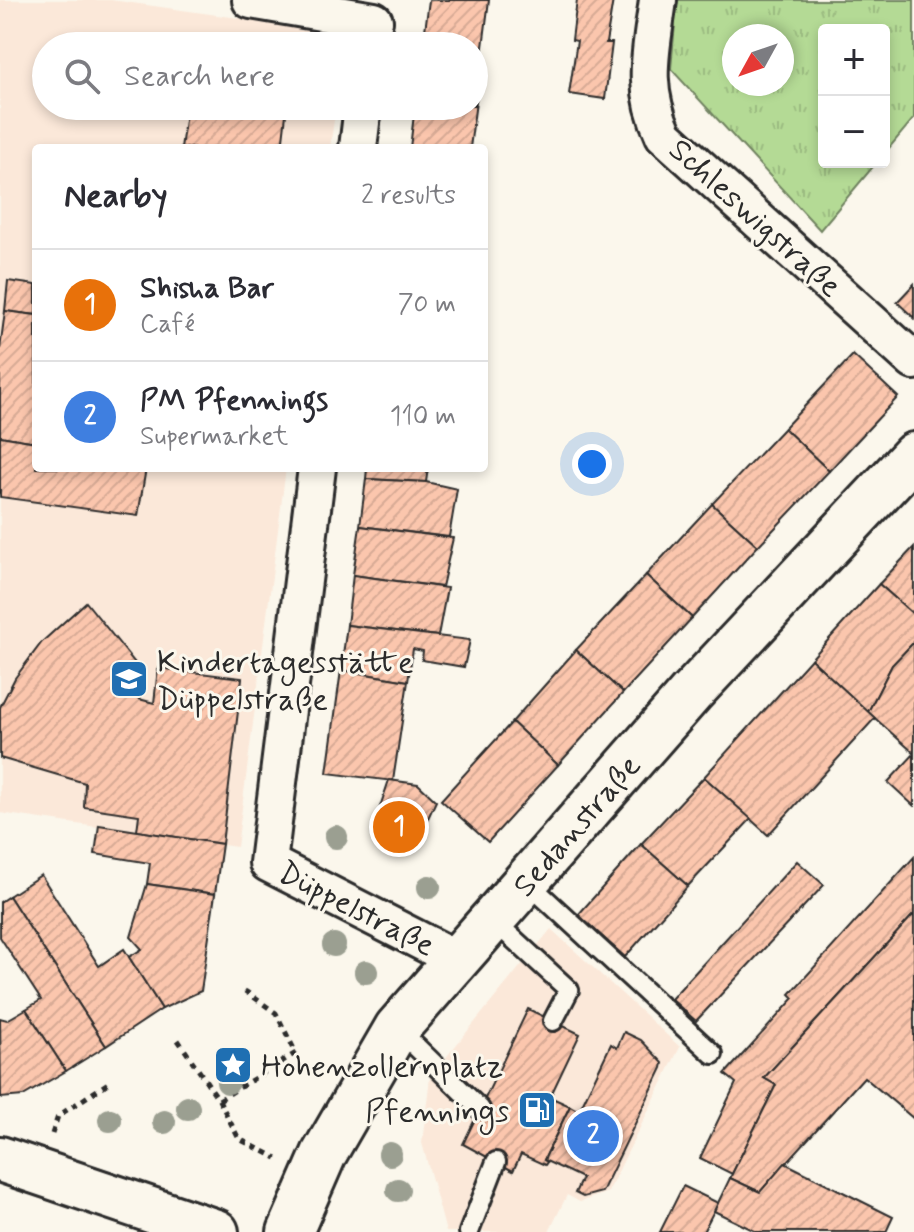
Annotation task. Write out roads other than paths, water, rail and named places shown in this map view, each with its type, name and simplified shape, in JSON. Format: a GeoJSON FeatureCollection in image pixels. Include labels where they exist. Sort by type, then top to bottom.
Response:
{"type":"FeatureCollection","features":[{"type":"Feature","properties":{"kind":"street"},"geometry":{"type":"LineString","coordinates":[[251,0],[374,22]]}},
{"type":"Feature","properties":{"kind":"street","name":"Schleswigstraße"},"geometry":{"type":"LineString","coordinates":[[658,0],[647,80],[653,111],[664,135],[914,361]]}},
{"type":"Feature","properties":{"kind":"street"},"geometry":{"type":"LineString","coordinates":[[358,144],[361,120]]}},
{"type":"Feature","properties":{"kind":"street","name":"Sedanstraße"},"geometry":{"type":"LineString","coordinates":[[290,1232],[314,1176],[397,1028],[691,693],[914,455]]}},
{"type":"Feature","properties":{"kind":"street","name":"Düppelstraße"},"geometry":{"type":"LineString","coordinates":[[317,472],[268,863],[458,960]]}},
{"type":"Feature","properties":{"kind":"street"},"geometry":{"type":"LineString","coordinates":[[19,1165],[216,1232]]}},
{"type":"Feature","properties":{"kind":"lane"},"geometry":{"type":"LineString","coordinates":[[527,882],[713,1054]]}},
{"type":"Feature","properties":{"kind":"lane"},"geometry":{"type":"LineString","coordinates":[[493,920],[569,990],[553,1021]]}},
{"type":"Feature","properties":{"kind":"lane"},"geometry":{"type":"LineString","coordinates":[[397,1028],[480,1109]]}},
{"type":"Feature","properties":{"kind":"lane"},"geometry":{"type":"LineString","coordinates":[[469,1232],[496,1162]]}},
{"type":"Feature","properties":{"kind":"place","name":"Kindertagesstätte Düppelstraße"},"geometry":{"type":"Point","coordinates":[129,679]}},
{"type":"Feature","properties":{"kind":"place","name":"Shisha Bar"},"geometry":{"type":"Point","coordinates":[399,827]}},
{"type":"Feature","properties":{"kind":"place","name":"Hohenzollernplatz"},"geometry":{"type":"Point","coordinates":[233,1065]}},
{"type":"Feature","properties":{"kind":"place","name":"Pfennings"},"geometry":{"type":"Point","coordinates":[537,1110]}},
{"type":"Feature","properties":{"kind":"place","name":"PM Pfennings"},"geometry":{"type":"Point","coordinates":[593,1136]}}]}
